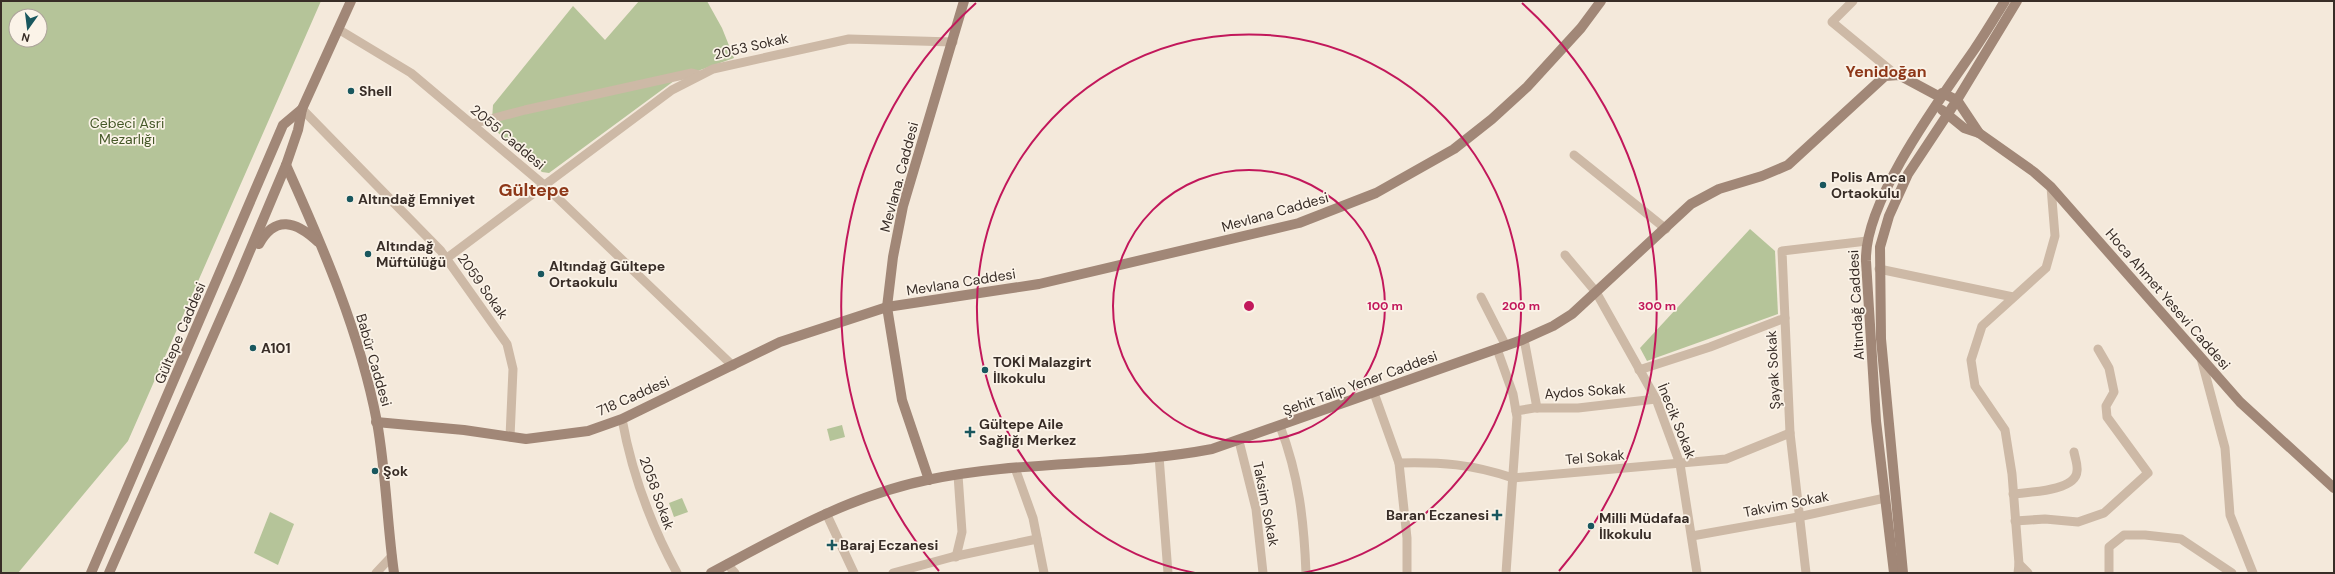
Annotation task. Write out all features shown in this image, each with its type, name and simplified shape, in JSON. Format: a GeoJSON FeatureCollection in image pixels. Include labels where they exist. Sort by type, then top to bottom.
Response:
{"type":"FeatureCollection","features":[{"type":"Feature","properties":{"kind":"street","name":"Gültepe Caddesi"},"geometry":{"type":"LineString","coordinates":[[109,573],[251,249],[286,165],[298,130],[302,110],[351,1]]}},
{"type":"Feature","properties":{"kind":"street","name":"Mevlana. Caddesi"},"geometry":{"type":"LineString","coordinates":[[929,480],[902,400],[887,308],[893,258],[903,206],[964,1]]}},
{"type":"Feature","properties":{"kind":"street","name":"Mevlana Caddesi"},"geometry":{"type":"LineString","coordinates":[[887,308],[1008,290],[1103,270],[1276,229],[1364,199],[1412,175],[1454,149],[1492,119],[1527,87],[1573,37],[1600,1]]}},
{"type":"Feature","properties":{"kind":"street"},"geometry":{"type":"LineString","coordinates":[[1853,1],[1832,22],[1895,74],[1908,78],[1940,98],[1957,100]]}},
{"type":"Feature","properties":{"kind":"street","name":"Altındağ Caddesi"},"geometry":{"type":"LineString","coordinates":[[1894,573],[1876,421],[1866,253],[1868,241],[1882,199],[1893,178],[1940,98],[1974,51],[2005,1]]}},
{"type":"Feature","properties":{"kind":"street","name":"Altındağ Caddesi"},"geometry":{"type":"LineString","coordinates":[[1903,573],[1881,339],[1879,268],[1882,237],[1898,193],[1918,156],[1957,100],[2017,1]]}},
{"type":"Feature","properties":{"kind":"street","name":"2055 Caddesi"},"geometry":{"type":"LineString","coordinates":[[338,30],[411,73],[544,185],[733,366]]}},
{"type":"Feature","properties":{"kind":"street","name":"2053 Sokak"},"geometry":{"type":"LineString","coordinates":[[447,258],[672,90],[712,69],[849,39],[953,42]]}},
{"type":"Feature","properties":{"kind":"street"},"geometry":{"type":"LineString","coordinates":[[472,124],[522,111],[686,74],[700,75]]}},
{"type":"Feature","properties":{"kind":"street","name":"Şehit Talip Yener Caddesi"},"geometry":{"type":"LineString","coordinates":[[711,573],[826,513],[860,500],[929,480],[1015,468],[1159,456],[1212,449],[1239,441],[1524,339],[1563,320],[1596,292],[1692,204],[1708,194],[1724,187],[1775,172],[1788,165],[1885,76],[1895,74]]}},
{"type":"Feature","properties":{"kind":"street","name":"Hoca Ahmet Yesevi Caddesi"},"geometry":{"type":"LineString","coordinates":[[1940,98],[1947,114],[1964,128],[1979,132]]}},
{"type":"Feature","properties":{"kind":"street","name":"Hoca Ahmet Yesevi Caddesi"},"geometry":{"type":"LineString","coordinates":[[1957,100],[1979,132],[2034,172],[2051,187],[2240,402],[2334,488]]}},
{"type":"Feature","properties":{"kind":"street","name":"Gültepe Caddesi"},"geometry":{"type":"LineString","coordinates":[[91,573],[283,125],[302,110]]}},
{"type":"Feature","properties":{"kind":"street","name":"2059 Sokak"},"geometry":{"type":"LineString","coordinates":[[302,110],[447,258],[507,344],[514,369],[510,437]]}},
{"type":"Feature","properties":{"kind":"street"},"geometry":{"type":"LineString","coordinates":[[1574,155],[1666,229]]}},
{"type":"Feature","properties":{"kind":"street","name":"Babür Caddesi"},"geometry":{"type":"LineString","coordinates":[[286,165],[319,244],[354,336],[376,422],[394,573]]}},
{"type":"Feature","properties":{"kind":"street"},"geometry":{"type":"LineString","coordinates":[[2028,573],[2019,568],[2016,521],[2005,430],[1975,386],[1971,360],[1982,326],[2046,268],[2055,236],[2051,187]]}},
{"type":"Feature","properties":{"kind":"street"},"geometry":{"type":"LineString","coordinates":[[251,249],[257,248],[264,234],[277,224],[290,224],[299,228],[319,244]]}},
{"type":"Feature","properties":{"kind":"street","name":"Şayak Sokak"},"geometry":{"type":"LineString","coordinates":[[1806,573],[1798,517],[1790,432],[1782,251],[1868,241]]}},
{"type":"Feature","properties":{"kind":"street","name":"İnecik Sokak"},"geometry":{"type":"LineString","coordinates":[[1565,256],[1596,292],[1656,399],[1680,464],[1697,573]]}},
{"type":"Feature","properties":{"kind":"street"},"geometry":{"type":"LineString","coordinates":[[1879,268],[2013,297]]}},
{"type":"Feature","properties":{"kind":"street"},"geometry":{"type":"LineString","coordinates":[[1481,297],[1502,347],[1516,411],[1506,573]]}},
{"type":"Feature","properties":{"kind":"street","name":"718 Caddesi"},"geometry":{"type":"LineString","coordinates":[[376,422],[464,430],[526,439],[588,431],[622,419],[780,342],[887,308]]}},
{"type":"Feature","properties":{"kind":"street"},"geometry":{"type":"LineString","coordinates":[[1639,370],[1710,347],[1785,318]]}},
{"type":"Feature","properties":{"kind":"street"},"geometry":{"type":"LineString","coordinates":[[1524,339],[1536,408]]}},
{"type":"Feature","properties":{"kind":"street"},"geometry":{"type":"LineString","coordinates":[[2016,521],[2045,519],[2078,522],[2104,513],[2148,473],[2107,417],[2106,406],[2114,392],[2109,368],[2098,349]]}},
{"type":"Feature","properties":{"kind":"street"},"geometry":{"type":"LineString","coordinates":[[2201,358],[2226,448],[2230,515],[2253,573]]}},
{"type":"Feature","properties":{"kind":"street"},"geometry":{"type":"LineString","coordinates":[[1374,393],[1399,463],[1407,538],[1407,573]]}},
{"type":"Feature","properties":{"kind":"street","name":"Aydos Sokak"},"geometry":{"type":"LineString","coordinates":[[1516,411],[1536,408],[1578,408],[1656,399]]}},
{"type":"Feature","properties":{"kind":"street","name":"2058 Sokak"},"geometry":{"type":"LineString","coordinates":[[622,419],[631,464],[654,530],[677,573]]}},
{"type":"Feature","properties":{"kind":"street"},"geometry":{"type":"LineString","coordinates":[[1280,426],[1293,460],[1305,531],[1306,573]]}},
{"type":"Feature","properties":{"kind":"street","name":"Tel Sokak"},"geometry":{"type":"LineString","coordinates":[[1399,463],[1440,462],[1486,469],[1513,478],[1726,459],[1790,432]]}},
{"type":"Feature","properties":{"kind":"street","name":"Taksim Sokak"},"geometry":{"type":"LineString","coordinates":[[1239,441],[1256,509],[1262,573]]}},
{"type":"Feature","properties":{"kind":"street"},"geometry":{"type":"LineString","coordinates":[[2013,494],[2061,487],[2072,483],[2077,472],[2074,452]]}},
{"type":"Feature","properties":{"kind":"street"},"geometry":{"type":"LineString","coordinates":[[1159,456],[1168,573]]}},
{"type":"Feature","properties":{"kind":"street"},"geometry":{"type":"LineString","coordinates":[[1015,468],[1033,518],[1044,573]]}},
{"type":"Feature","properties":{"kind":"street"},"geometry":{"type":"LineString","coordinates":[[956,557],[962,532],[958,475]]}},
{"type":"Feature","properties":{"kind":"street","name":"Takvim Sokak"},"geometry":{"type":"LineString","coordinates":[[1692,536],[1798,517],[1885,498]]}},
{"type":"Feature","properties":{"kind":"street"},"geometry":{"type":"LineString","coordinates":[[826,513],[854,573]]}},
{"type":"Feature","properties":{"kind":"street"},"geometry":{"type":"LineString","coordinates":[[2109,573],[2109,547],[2124,535],[2145,534],[2181,539],[2232,573]]}},
{"type":"Feature","properties":{"kind":"street"},"geometry":{"type":"LineString","coordinates":[[893,573],[1037,539]]}},
{"type":"Feature","properties":{"kind":"street"},"geometry":{"type":"LineString","coordinates":[[376,573],[392,556]]}},
{"type":"Feature","properties":{"kind":"street"},"geometry":{"type":"LineString","coordinates":[[727,564],[735,573]]}},
{"type":"Feature","properties":{"kind":"green space","name":"Cebeci Asri Mezarlığı"},"geometry":{"type":"Polygon","coordinates":[[[1,1],[321,1],[128,441],[18,573],[1,573],[1,1]]]}},
{"type":"Feature","properties":{"kind":"green space"},"geometry":{"type":"Polygon","coordinates":[[[639,1],[707,1],[722,28],[734,58],[678,78],[549,173],[542,172],[495,130],[492,120],[493,105],[573,6],[605,40],[639,1]]]}},
{"type":"Feature","properties":{"kind":"green space"},"geometry":{"type":"Polygon","coordinates":[[[1750,229],[1775,251],[1778,314],[1647,361],[1640,348],[1750,229]]]}},
{"type":"Feature","properties":{"kind":"green space"},"geometry":{"type":"Polygon","coordinates":[[[842,425],[845,437],[830,441],[827,429],[842,425]]]}},
{"type":"Feature","properties":{"kind":"green space"},"geometry":{"type":"Polygon","coordinates":[[[682,498],[688,512],[674,517],[669,503],[682,498]]]}},
{"type":"Feature","properties":{"kind":"green space"},"geometry":{"type":"Polygon","coordinates":[[[270,512],[294,524],[278,565],[254,553],[270,512]]]}},
{"type":"Feature","properties":{"kind":"place","name":"Shell"},"geometry":{"type":"Point","coordinates":[351,91]}},
{"type":"Feature","properties":{"kind":"place","name":"Polis Amca Ortaokulu"},"geometry":{"type":"Point","coordinates":[1823,185]}},
{"type":"Feature","properties":{"kind":"place","name":"Altındağ Emniyet"},"geometry":{"type":"Point","coordinates":[350,199]}},
{"type":"Feature","properties":{"kind":"place","name":"Altındağ Müftülüğü"},"geometry":{"type":"Point","coordinates":[368,254]}},
{"type":"Feature","properties":{"kind":"place","name":"Altındağ Gültepe Ortaokulu"},"geometry":{"type":"Point","coordinates":[541,274]}},
{"type":"Feature","properties":{"kind":"place","name":"A101"},"geometry":{"type":"Point","coordinates":[253,348]}},
{"type":"Feature","properties":{"kind":"place","name":"TOKİ Malazgirt İlkokulu"},"geometry":{"type":"Point","coordinates":[985,370]}},
{"type":"Feature","properties":{"kind":"place","name":"Gültepe Aile Sağlığı Merkez"},"geometry":{"type":"Point","coordinates":[970,432]}},
{"type":"Feature","properties":{"kind":"place","name":"Şok"},"geometry":{"type":"Point","coordinates":[375,471]}},
{"type":"Feature","properties":{"kind":"place","name":"Baran Eczanesi"},"geometry":{"type":"Point","coordinates":[1497,515]}},
{"type":"Feature","properties":{"kind":"place","name":"Milli Müdafaa İlkokulu"},"geometry":{"type":"Point","coordinates":[1591,526]}},
{"type":"Feature","properties":{"kind":"place","name":"Baraj Eczanesi"},"geometry":{"type":"Point","coordinates":[832,545]}},
{"type":"Feature","properties":{"kind":"district","name":"Yenidoğan"},"geometry":{"type":"Point","coordinates":[1886,71]}},
{"type":"Feature","properties":{"kind":"district","name":"Gültepe"},"geometry":{"type":"Point","coordinates":[534,190]}}]}
